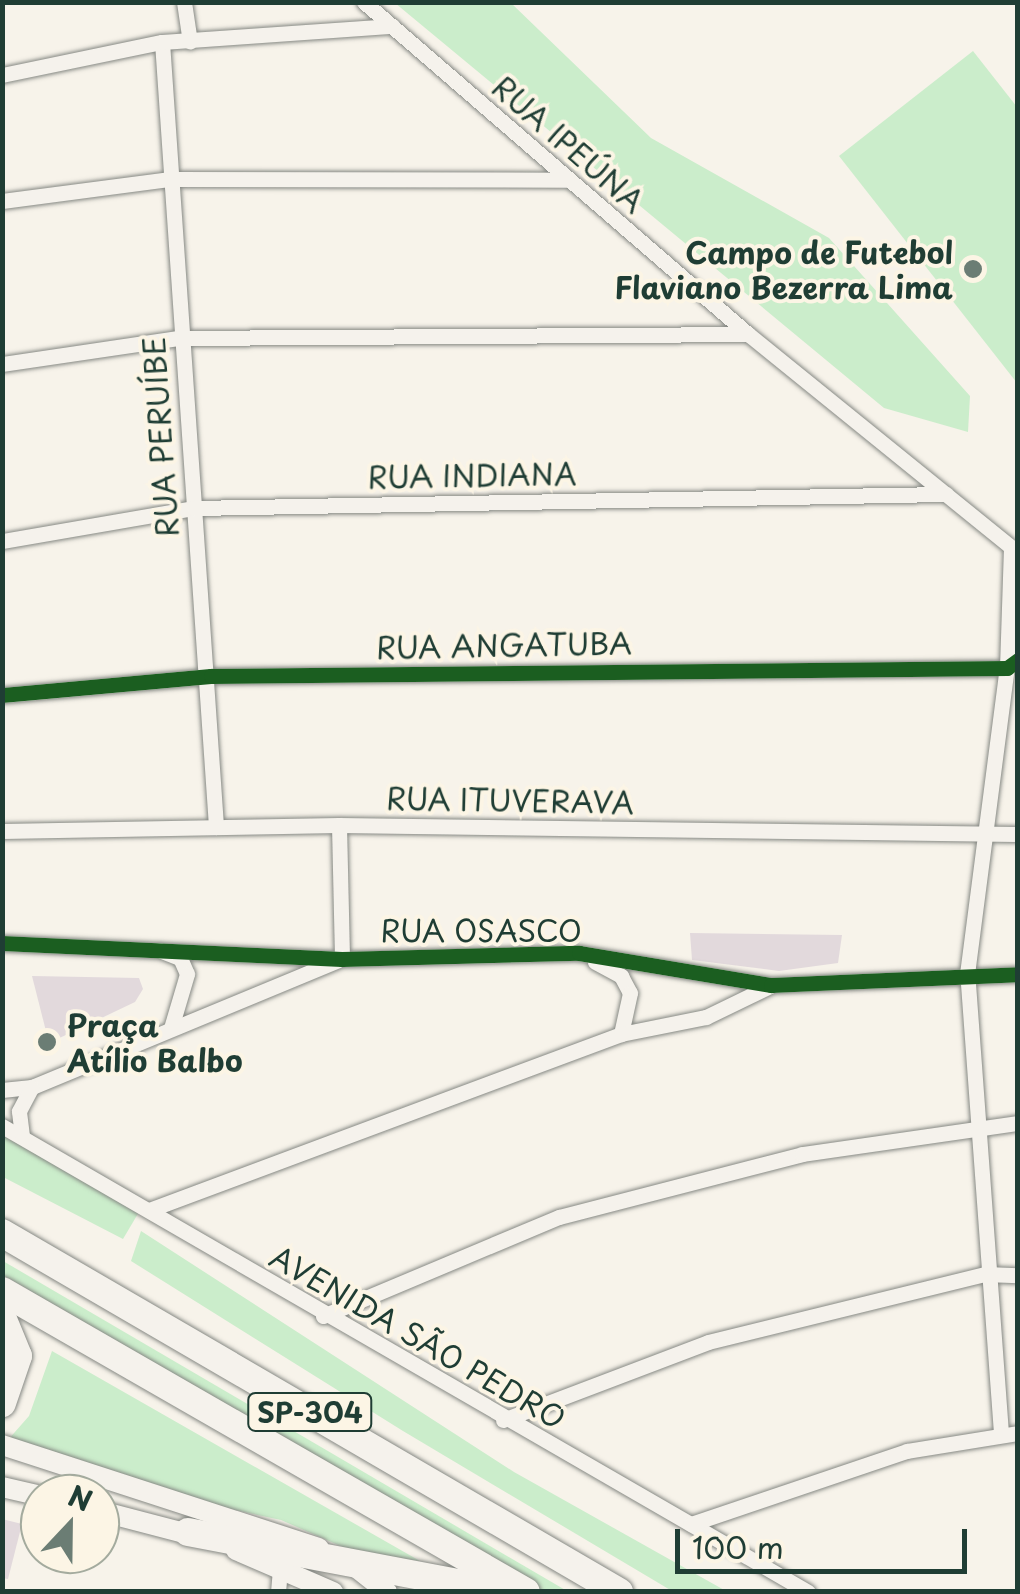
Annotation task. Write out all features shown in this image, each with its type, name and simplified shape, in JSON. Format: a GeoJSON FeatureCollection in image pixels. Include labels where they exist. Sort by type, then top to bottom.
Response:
{"type":"FeatureCollection","features":[{"type":"Feature","properties":{"kind":"highway","name":"SP-304"},"geometry":{"type":"LineString","coordinates":[[2,1233],[618,1592]]}},
{"type":"Feature","properties":{"kind":"highway","name":"SP-304"},"geometry":{"type":"LineString","coordinates":[[2,1291],[526,1592]]}},
{"type":"Feature","properties":{"kind":"highway"},"geometry":{"type":"LineString","coordinates":[[2,1317],[18,1356],[2,1402]]}},
{"type":"Feature","properties":{"kind":"highway"},"geometry":{"type":"LineString","coordinates":[[188,1532],[358,1569],[507,1592]]}},
{"type":"Feature","properties":{"kind":"street"},"geometry":{"type":"LineString","coordinates":[[184,2],[190,42]]}},
{"type":"Feature","properties":{"kind":"street","name":"RUA IPEÚNA"},"geometry":{"type":"LineString","coordinates":[[364,2],[748,334],[1014,550]]}},
{"type":"Feature","properties":{"kind":"street"},"geometry":{"type":"LineString","coordinates":[[2,75],[162,42],[392,26]]}},
{"type":"Feature","properties":{"kind":"street","name":"RUA PERUÍBE"},"geometry":{"type":"LineString","coordinates":[[162,42],[180,338],[211,676],[216,828]]}},
{"type":"Feature","properties":{"kind":"street"},"geometry":{"type":"LineString","coordinates":[[2,201],[169,178],[566,180]]}},
{"type":"Feature","properties":{"kind":"street"},"geometry":{"type":"LineString","coordinates":[[2,364],[180,338],[748,334]]}},
{"type":"Feature","properties":{"kind":"street","name":"RUA INDIANA"},"geometry":{"type":"LineString","coordinates":[[2,541],[194,508],[946,494]]}},
{"type":"Feature","properties":{"kind":"street"},"geometry":{"type":"LineString","coordinates":[[691,1524],[908,1451],[1009,1433],[985,1274],[967,974],[1012,664],[1014,550]]}},
{"type":"Feature","properties":{"kind":"street","name":"RUA ANGATUBA"},"geometry":{"type":"LineString","coordinates":[[2,695],[211,676],[1012,664]]}},
{"type":"Feature","properties":{"kind":"street"},"geometry":{"type":"LineString","coordinates":[[2,1090],[32,1087],[342,959],[339,825]]}},
{"type":"Feature","properties":{"kind":"street","name":"RUA ITUVERAVA"},"geometry":{"type":"LineString","coordinates":[[2,831],[339,825],[1018,834]]}},
{"type":"Feature","properties":{"kind":"street","name":"RUA OSASCO"},"geometry":{"type":"LineString","coordinates":[[2,942],[143,944],[342,959],[579,953],[771,985],[1018,974]]}},
{"type":"Feature","properties":{"kind":"street"},"geometry":{"type":"LineString","coordinates":[[143,944],[180,958],[187,974],[171,1028]]}},
{"type":"Feature","properties":{"kind":"street"},"geometry":{"type":"LineString","coordinates":[[579,953],[621,976],[630,993],[620,1034]]}},
{"type":"Feature","properties":{"kind":"street"},"geometry":{"type":"LineString","coordinates":[[149,1210],[620,1034],[706,1016],[771,985]]}},
{"type":"Feature","properties":{"kind":"street"},"geometry":{"type":"LineString","coordinates":[[22,1136],[19,1111],[32,1087]]}},
{"type":"Feature","properties":{"kind":"street"},"geometry":{"type":"LineString","coordinates":[[324,1316],[559,1217],[802,1154],[976,1124],[1018,1123]]}},
{"type":"Feature","properties":{"kind":"street","name":"AVENIDA SÃO PEDRO"},"geometry":{"type":"LineString","coordinates":[[2,1126],[503,1420],[808,1592]]}},
{"type":"Feature","properties":{"kind":"street"},"geometry":{"type":"LineString","coordinates":[[503,1420],[708,1342],[985,1274],[1018,1275]]}},
{"type":"Feature","properties":{"kind":"street"},"geometry":{"type":"LineString","coordinates":[[2,1446],[310,1543],[358,1569],[387,1592]]}},
{"type":"Feature","properties":{"kind":"street"},"geometry":{"type":"LineString","coordinates":[[120,1516],[188,1532],[280,1567],[319,1588]]}},
{"type":"Feature","properties":{"kind":"street"},"geometry":{"type":"LineString","coordinates":[[278,1592],[280,1567]]}},
{"type":"Feature","properties":{"kind":"green space"},"geometry":{"type":"Polygon","coordinates":[[[395,3],[511,3],[651,138],[829,238],[970,396],[968,432],[884,408],[395,3]]]}},
{"type":"Feature","properties":{"kind":"green space","name":"Campo de Futebol Flaviano Bezerra Lima"},"geometry":{"type":"Polygon","coordinates":[[[973,51],[1017,107],[1017,383],[839,156],[973,51]]]}},
{"type":"Feature","properties":{"kind":"green space"},"geometry":{"type":"Polygon","coordinates":[[[2,1135],[139,1212],[123,1239],[3,1177],[2,1135]]]}},
{"type":"Feature","properties":{"kind":"green space"},"geometry":{"type":"Polygon","coordinates":[[[141,1231],[514,1472],[726,1591],[672,1591],[403,1431],[131,1261],[141,1231]]]}},
{"type":"Feature","properties":{"kind":"green space"},"geometry":{"type":"Polygon","coordinates":[[[3,1261],[567,1591],[542,1591],[3,1275],[3,1261]]]}},
{"type":"Feature","properties":{"kind":"green space"},"geometry":{"type":"Polygon","coordinates":[[[52,1351],[420,1561],[361,1555],[281,1520],[170,1496],[120,1479],[120,1474],[105,1474],[7,1441],[29,1416],[52,1351]]]}},
{"type":"Feature","properties":{"kind":"building"},"geometry":{"type":"Polygon","coordinates":[[[690,933],[842,935],[838,963],[779,971],[692,960],[690,933]]]}},
{"type":"Feature","properties":{"kind":"building"},"geometry":{"type":"Polygon","coordinates":[[[32,976],[139,978],[143,989],[135,1002],[49,1043],[32,976]]]}},
{"type":"Feature","properties":{"kind":"building"},"geometry":{"type":"Polygon","coordinates":[[[2,1519],[20,1524],[20,1532],[8,1579],[2,1578],[2,1519]]]}},
{"type":"Feature","properties":{"kind":"cycle path"},"geometry":{"type":"LineString","coordinates":[[2,695],[211,676],[1007,668],[1018,660]]}},
{"type":"Feature","properties":{"kind":"cycle path"},"geometry":{"type":"LineString","coordinates":[[2,943],[342,959],[579,953],[771,985],[1018,974]]}},
{"type":"Feature","properties":{"kind":"place","name":"Campo de Futebol Flaviano Bezerra Lima"},"geometry":{"type":"Point","coordinates":[973,269]}},
{"type":"Feature","properties":{"kind":"place","name":"Praça Atílio Balbo"},"geometry":{"type":"Point","coordinates":[47,1042]}}]}
